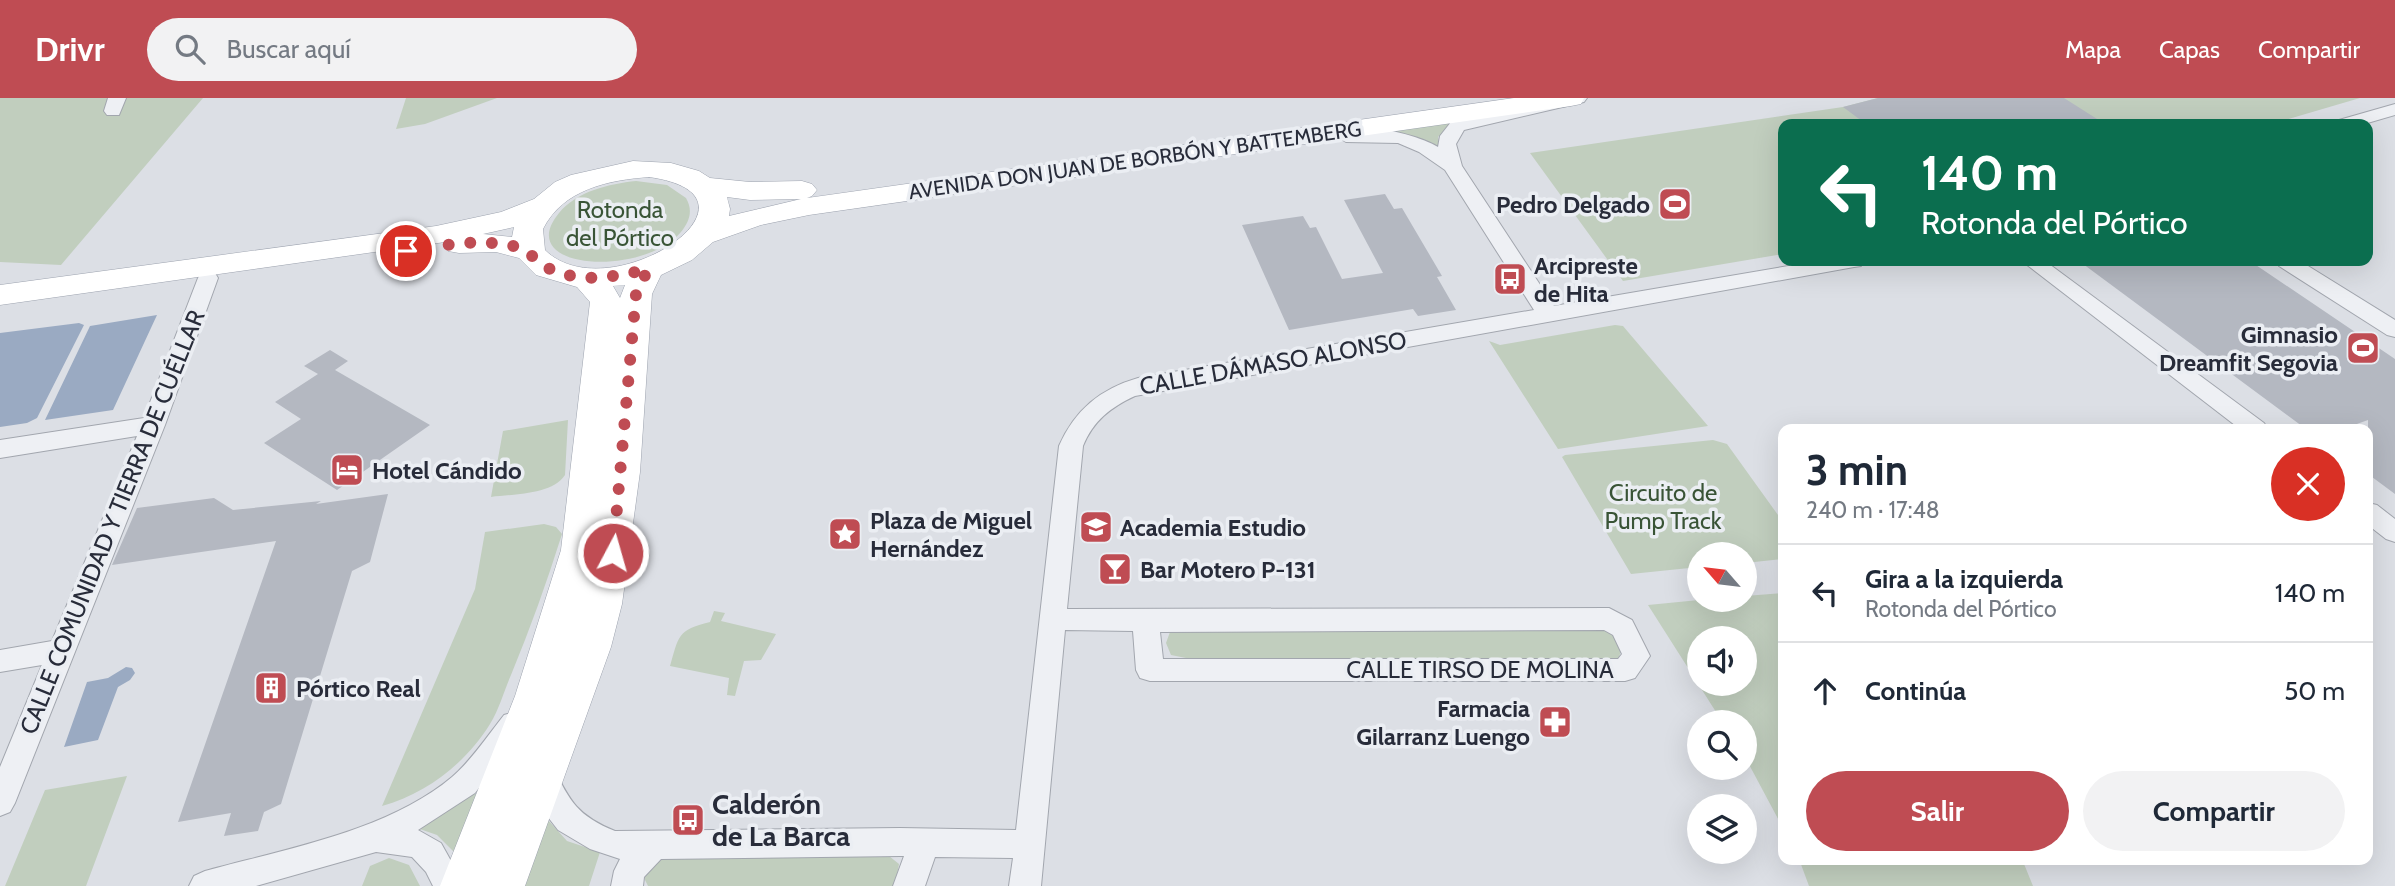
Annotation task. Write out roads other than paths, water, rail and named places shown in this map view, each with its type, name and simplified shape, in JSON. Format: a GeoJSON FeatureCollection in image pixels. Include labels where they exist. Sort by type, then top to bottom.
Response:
{"type":"FeatureCollection","features":[{"type":"Feature","properties":{"kind":"main road","name":"AVENIDA DON JUAN DE BORBÓN Y BATTEMBERG"},"geometry":{"type":"LineString","coordinates":[[706,186],[750,191],[802,190],[1448,98]]}},
{"type":"Feature","properties":{"kind":"main road","name":"AVENIDA DON JUAN DE BORBÓN Y BATTEMBERG"},"geometry":{"type":"LineString","coordinates":[[703,235],[754,217],[809,206],[1572,98]]}},
{"type":"Feature","properties":{"kind":"main road"},"geometry":{"type":"LineString","coordinates":[[0,308],[463,244],[496,243],[529,251],[550,269],[585,277],[617,276],[648,269],[680,254],[703,235],[713,218],[714,201],[706,186],[690,176],[667,169],[630,169],[591,177],[557,194],[544,205],[528,228],[526,240],[529,251]]}},
{"type":"Feature","properties":{"kind":"main road"},"geometry":{"type":"LineString","coordinates":[[0,295],[436,234],[510,219],[544,205]]}},
{"type":"Feature","properties":{"kind":"main road"},"geometry":{"type":"LineString","coordinates":[[502,886],[591,647],[602,609],[613,553],[636,294],[648,269]]}},
{"type":"Feature","properties":{"kind":"main road"},"geometry":{"type":"LineString","coordinates":[[463,886],[536,696],[580,550],[606,302],[598,288],[585,277]]}},
{"type":"Feature","properties":{"kind":"street"},"geometry":{"type":"LineString","coordinates":[[1548,314],[1452,166],[1446,146],[1448,135],[1458,126],[1578,98]]}},
{"type":"Feature","properties":{"kind":"street"},"geometry":{"type":"LineString","coordinates":[[2362,119],[2395,109]]}},
{"type":"Feature","properties":{"kind":"street"},"geometry":{"type":"LineString","coordinates":[[1235,145],[1381,133],[1429,148],[1452,166]]}},
{"type":"Feature","properties":{"kind":"street","name":"CALLE DÁMASO ALONSO"},"geometry":{"type":"LineString","coordinates":[[1025,886],[1071,446],[1080,425],[1112,396],[1138,386],[1825,266]]}},
{"type":"Feature","properties":{"kind":"street"},"geometry":{"type":"LineString","coordinates":[[2039,266],[2249,424]]}},
{"type":"Feature","properties":{"kind":"street"},"geometry":{"type":"LineString","coordinates":[[2294,266],[2395,330]]}},
{"type":"Feature","properties":{"kind":"street","name":"CALLE COMUNIDAD Y TIERRA DE CUÉLLAR"},"geometry":{"type":"LineString","coordinates":[[0,803],[153,425],[208,278]]}},
{"type":"Feature","properties":{"kind":"street"},"geometry":{"type":"LineString","coordinates":[[0,449],[153,425]]}},
{"type":"Feature","properties":{"kind":"street"},"geometry":{"type":"LineString","coordinates":[[2373,516],[2395,532]]}},
{"type":"Feature","properties":{"kind":"street","name":"CALLE TIRSO DE MOLINA"},"geometry":{"type":"LineString","coordinates":[[1052,620],[1609,619],[1623,628],[1636,656],[1625,670],[1150,670],[1146,621]]}},
{"type":"Feature","properties":{"kind":"street"},"geometry":{"type":"LineString","coordinates":[[0,661],[62,650]]}},
{"type":"Feature","properties":{"kind":"street"},"geometry":{"type":"LineString","coordinates":[[376,838],[465,784],[536,696]]}},
{"type":"Feature","properties":{"kind":"street"},"geometry":{"type":"LineString","coordinates":[[543,776],[552,802],[575,826],[615,845],[1029,844]]}},
{"type":"Feature","properties":{"kind":"street"},"geometry":{"type":"LineString","coordinates":[[205,886],[376,838],[400,837],[419,842],[433,856],[449,886]]}},
{"type":"Feature","properties":{"kind":"street"},"geometry":{"type":"LineString","coordinates":[[908,886],[924,843]]}},
{"type":"Feature","properties":{"kind":"street"},"geometry":{"type":"LineString","coordinates":[[627,886],[629,871],[654,845]]}},
{"type":"Feature","properties":{"kind":"water"},"geometry":{"type":"Polygon","coordinates":[[[157,315],[113,410],[45,420],[90,326],[157,315]]]}},
{"type":"Feature","properties":{"kind":"water"},"geometry":{"type":"Polygon","coordinates":[[[79,323],[84,325],[37,418],[27,423],[0,427],[0,333],[79,323]]]}},
{"type":"Feature","properties":{"kind":"water"},"geometry":{"type":"Polygon","coordinates":[[[126,667],[132,668],[135,673],[130,680],[118,687],[98,740],[64,747],[87,682],[108,678],[126,667]]]}},
{"type":"Feature","properties":{"kind":"place","name":"Pedro Delgado"},"geometry":{"type":"Point","coordinates":[1675,204]}},
{"type":"Feature","properties":{"kind":"place","name":"Arcipreste de Hita"},"geometry":{"type":"Point","coordinates":[1510,279]}},
{"type":"Feature","properties":{"kind":"place","name":"Gimnasio Dreamfit Segovia"},"geometry":{"type":"Point","coordinates":[2363,348]}},
{"type":"Feature","properties":{"kind":"place","name":"Hotel Cándido"},"geometry":{"type":"Point","coordinates":[347,470]}},
{"type":"Feature","properties":{"kind":"place","name":"Academia Estudio"},"geometry":{"type":"Point","coordinates":[1096,527]}},
{"type":"Feature","properties":{"kind":"place","name":"Plaza de Miguel Hernández"},"geometry":{"type":"Point","coordinates":[845,534]}},
{"type":"Feature","properties":{"kind":"place","name":"Bar Motero P-131"},"geometry":{"type":"Point","coordinates":[1115,569]}},
{"type":"Feature","properties":{"kind":"place","name":"Pórtico Real"},"geometry":{"type":"Point","coordinates":[271,688]}},
{"type":"Feature","properties":{"kind":"place","name":"Farmacia Gilarranz Luengo"},"geometry":{"type":"Point","coordinates":[1555,722]}},
{"type":"Feature","properties":{"kind":"place","name":"Calderón de La Barca"},"geometry":{"type":"Point","coordinates":[688,820]}},
{"type":"Feature","properties":{"kind":"park label","name":"Rotonda del Pórtico"},"geometry":{"type":"Point","coordinates":[620,223]}},
{"type":"Feature","properties":{"kind":"park label","name":"Circuito de Pump Track"},"geometry":{"type":"Point","coordinates":[1663,506]}}]}
